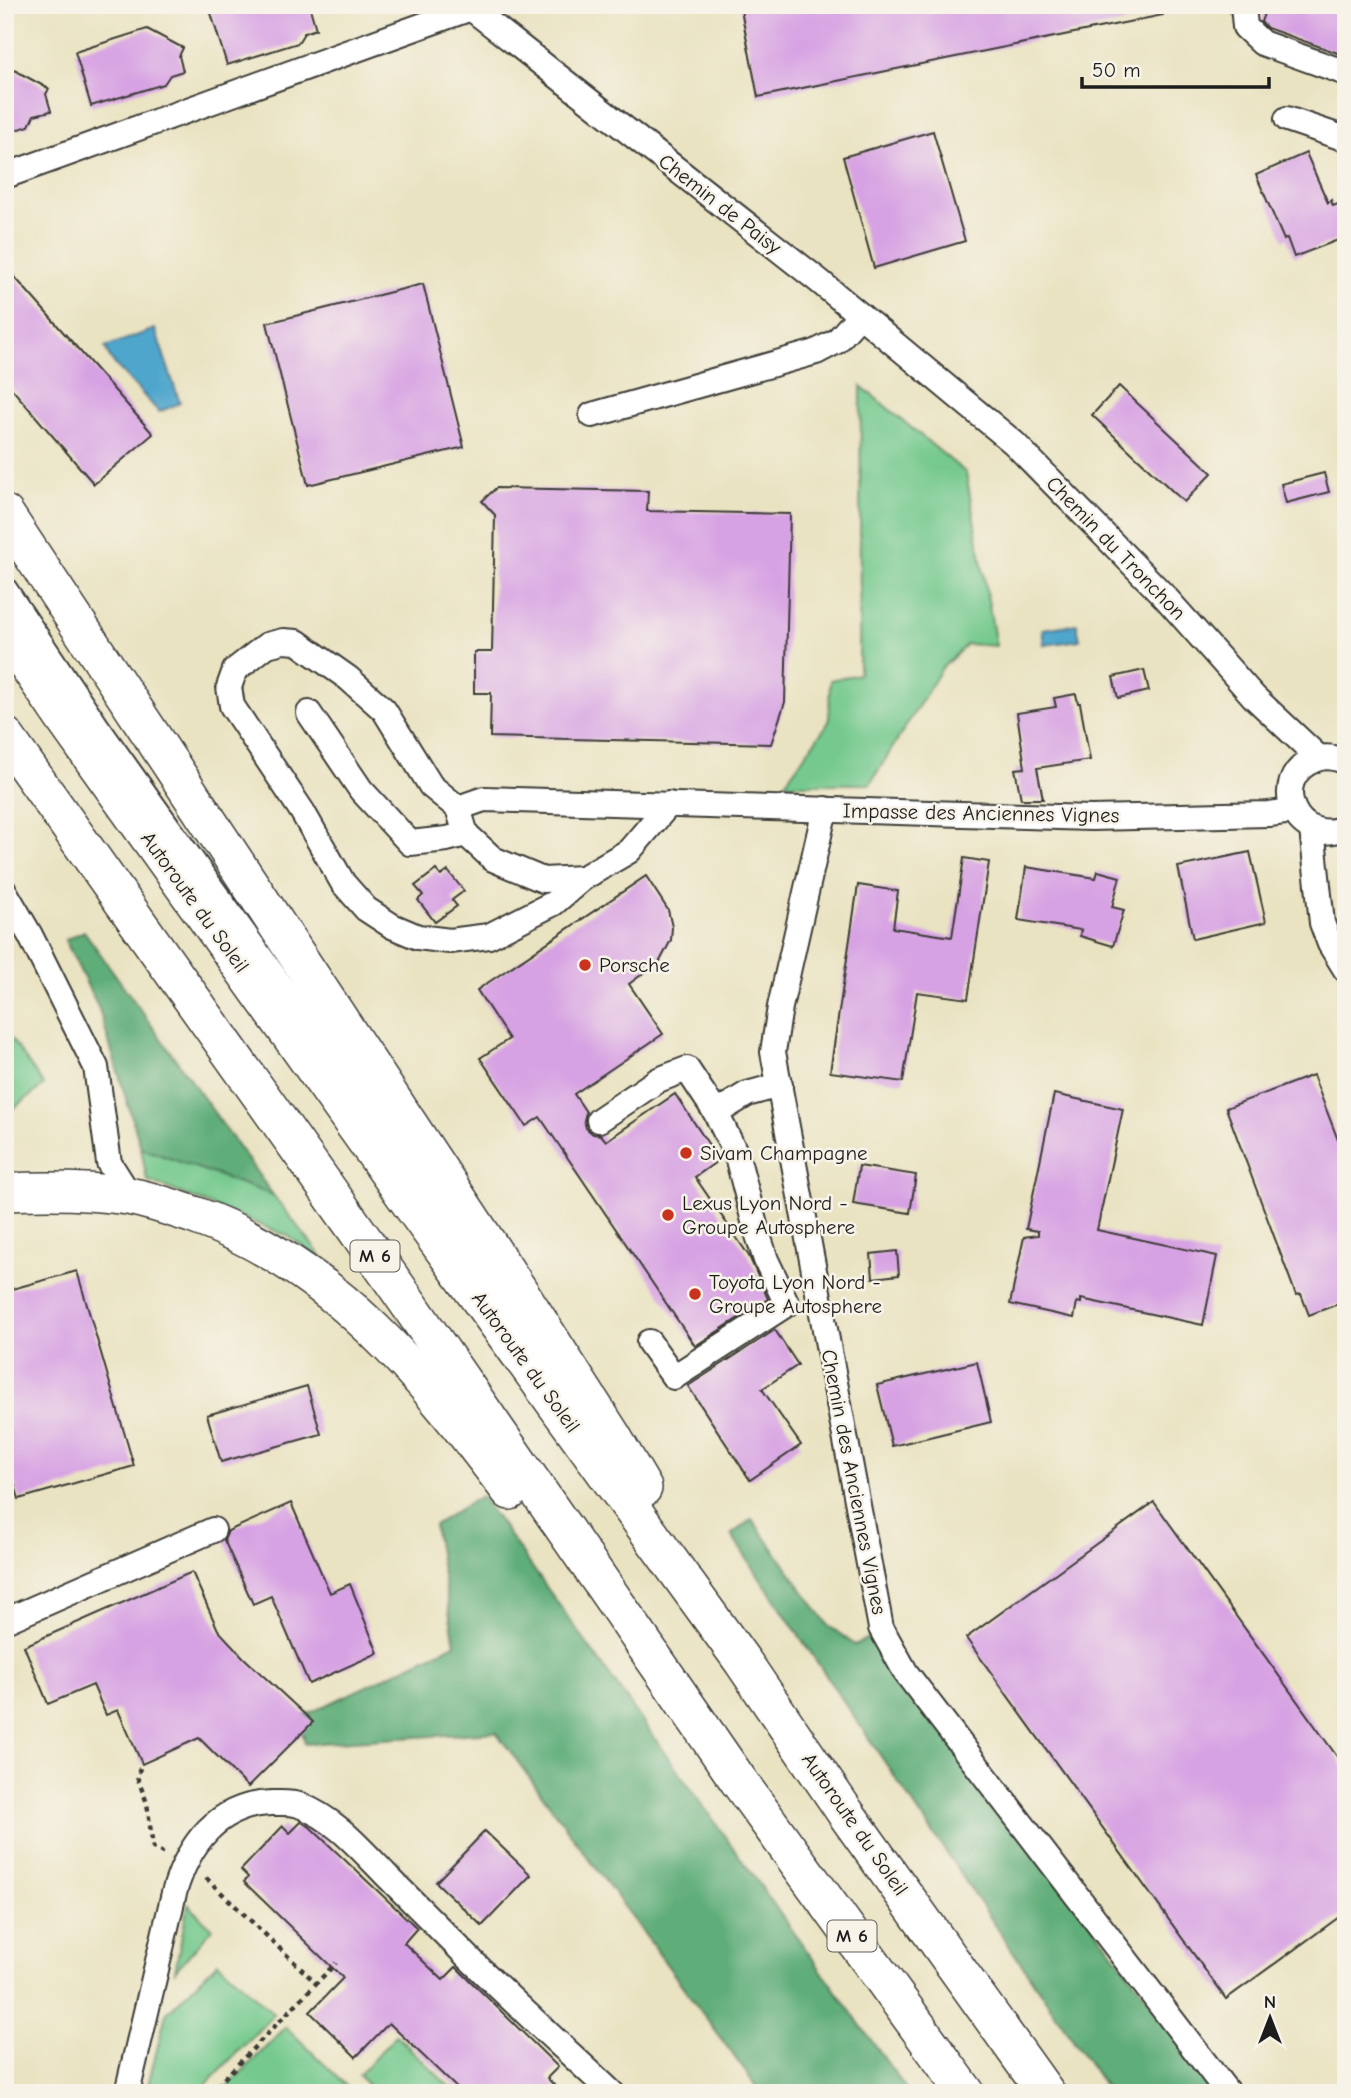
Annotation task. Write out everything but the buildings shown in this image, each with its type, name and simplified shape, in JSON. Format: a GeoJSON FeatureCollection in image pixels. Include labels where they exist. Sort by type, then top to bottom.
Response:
{"type":"FeatureCollection","features":[{"type":"Feature","properties":{"kind":"highway"},"geometry":{"type":"LineString","coordinates":[[5,514],[611,1434],[743,1662]]}},
{"type":"Feature","properties":{"kind":"highway","name":"Autoroute du Soleil"},"geometry":{"type":"LineString","coordinates":[[5,632],[393,1179],[743,1662],[847,1815],[1046,2093]]}},
{"type":"Feature","properties":{"kind":"highway","name":"M 6"},"geometry":{"type":"LineString","coordinates":[[5,736],[397,1287],[738,1780],[966,2093]]}},
{"type":"Feature","properties":{"kind":"highway"},"geometry":{"type":"LineString","coordinates":[[5,1192],[86,1191],[130,1196],[174,1208],[216,1223],[274,1252],[335,1294],[370,1324],[408,1363],[455,1420],[657,1688],[738,1780]]}},
{"type":"Feature","properties":{"kind":"street"},"geometry":{"type":"LineString","coordinates":[[1243,5],[1245,27],[1262,43],[1346,73]]}},
{"type":"Feature","properties":{"kind":"street"},"geometry":{"type":"LineString","coordinates":[[5,176],[469,7]]}},
{"type":"Feature","properties":{"kind":"street","name":"Chemin de Paisy"},"geometry":{"type":"LineString","coordinates":[[469,7],[860,315],[971,406]]}},
{"type":"Feature","properties":{"kind":"street"},"geometry":{"type":"LineString","coordinates":[[1287,120],[1346,139]]}},
{"type":"Feature","properties":{"kind":"street"},"geometry":{"type":"LineString","coordinates":[[592,415],[816,352],[837,341],[860,315]]}},
{"type":"Feature","properties":{"kind":"street","name":"Chemin du Tronchon"},"geometry":{"type":"LineString","coordinates":[[971,406],[1072,499],[1166,598],[1309,763]]}},
{"type":"Feature","properties":{"kind":"street"},"geometry":{"type":"LineString","coordinates":[[5,590],[105,738],[530,1336],[611,1434]]}},
{"type":"Feature","properties":{"kind":"street"},"geometry":{"type":"LineString","coordinates":[[583,878],[543,880],[493,859],[466,834],[458,808],[431,786],[384,710],[348,678],[297,642],[283,641],[267,645],[235,670],[229,687],[232,706],[302,811],[343,883],[366,909],[392,926],[418,937],[450,941],[489,936],[554,903],[583,878],[629,851],[668,804]]}},
{"type":"Feature","properties":{"kind":"street"},"geometry":{"type":"LineString","coordinates":[[309,713],[361,790],[411,843],[466,834]]}},
{"type":"Feature","properties":{"kind":"street"},"geometry":{"type":"LineString","coordinates":[[1346,762],[1336,758],[1309,763],[1290,789],[1293,811],[1304,824],[1330,829],[1318,904],[1330,944],[1346,970]]}},
{"type":"Feature","properties":{"kind":"street","name":"Impasse des Anciennes Vignes"},"geometry":{"type":"LineString","coordinates":[[458,808],[484,799],[1091,818],[1269,814],[1293,811]]}},
{"type":"Feature","properties":{"kind":"street","name":"Chemin des Anciennes Vignes"},"geometry":{"type":"LineString","coordinates":[[825,809],[780,1007],[773,1052],[881,1628],[906,1673],[1228,2093]]}},
{"type":"Feature","properties":{"kind":"street"},"geometry":{"type":"LineString","coordinates":[[5,892],[30,935],[96,1067],[109,1163],[130,1196]]}},
{"type":"Feature","properties":{"kind":"street"},"geometry":{"type":"LineString","coordinates":[[599,1119],[658,1080],[687,1069],[716,1113],[737,1156],[766,1260],[787,1304]]}},
{"type":"Feature","properties":{"kind":"street"},"geometry":{"type":"LineString","coordinates":[[716,1113],[747,1094],[779,1085]]}},
{"type":"Feature","properties":{"kind":"street"},"geometry":{"type":"LineString","coordinates":[[649,1342],[674,1377],[787,1304],[818,1292]]}},
{"type":"Feature","properties":{"kind":"street"},"geometry":{"type":"LineString","coordinates":[[5,1621],[213,1530]]}},
{"type":"Feature","properties":{"kind":"street"},"geometry":{"type":"LineString","coordinates":[[127,2093],[174,1892],[192,1847],[212,1826],[231,1812],[258,1804],[295,1803],[321,1815],[346,1834],[460,1949],[612,2093]]}},
{"type":"Feature","properties":{"kind":"path"},"geometry":{"type":"LineString","coordinates":[[140,1768],[137,1777],[147,1803],[153,1848],[165,1854]]}},
{"type":"Feature","properties":{"kind":"path"},"geometry":{"type":"LineString","coordinates":[[200,1872],[316,1983]]}},
{"type":"Feature","properties":{"kind":"path"},"geometry":{"type":"LineString","coordinates":[[210,2093],[336,1963]]}},
{"type":"Feature","properties":{"kind":"green space"},"geometry":{"type":"Polygon","coordinates":[[[861,386],[966,473],[996,646],[967,644],[942,668],[870,784],[784,784],[829,722],[830,680],[859,674],[861,386]]]}},
{"type":"Feature","properties":{"kind":"green space"},"geometry":{"type":"Polygon","coordinates":[[[84,931],[273,1195],[141,1148],[99,1009],[65,940],[84,931]]]}},
{"type":"Feature","properties":{"kind":"green space"},"geometry":{"type":"Polygon","coordinates":[[[7,1033],[44,1085],[5,1115],[5,1035],[7,1033]]]}},
{"type":"Feature","properties":{"kind":"green space"},"geometry":{"type":"Polygon","coordinates":[[[141,1148],[273,1195],[328,1265],[288,1236],[147,1180],[141,1148]]]}},
{"type":"Feature","properties":{"kind":"green space"},"geometry":{"type":"Polygon","coordinates":[[[481,1496],[909,2093],[761,2093],[496,1732],[305,1744],[299,1718],[455,1644],[434,1525],[481,1496]]]}},
{"type":"Feature","properties":{"kind":"green space"},"geometry":{"type":"Polygon","coordinates":[[[752,1519],[828,1625],[855,1645],[874,1635],[1219,2093],[1109,2093],[731,1535],[752,1519]]]}},
{"type":"Feature","properties":{"kind":"green space"},"geometry":{"type":"Polygon","coordinates":[[[188,1904],[212,1929],[175,1971],[188,1904]]]}},
{"type":"Feature","properties":{"kind":"green space"},"geometry":{"type":"Polygon","coordinates":[[[218,1962],[274,2014],[198,2093],[146,2093],[166,2014],[218,1962]]]}},
{"type":"Feature","properties":{"kind":"green space"},"geometry":{"type":"Polygon","coordinates":[[[286,2027],[354,2093],[221,2093],[286,2027]]]}},
{"type":"Feature","properties":{"kind":"green space"},"geometry":{"type":"Polygon","coordinates":[[[396,2035],[456,2093],[399,2093],[370,2088],[359,2075],[396,2035]]]}},
{"type":"Feature","properties":{"kind":"water"},"geometry":{"type":"Polygon","coordinates":[[[155,329],[180,403],[159,412],[111,360],[105,347],[155,329]]]}},
{"type":"Feature","properties":{"kind":"water"},"geometry":{"type":"Polygon","coordinates":[[[1077,624],[1080,640],[1044,645],[1042,629],[1077,624]]]}},
{"type":"Feature","properties":{"kind":"place","name":"Porsche"},"geometry":{"type":"Point","coordinates":[585,965]}},
{"type":"Feature","properties":{"kind":"place","name":"Sivam Champagne"},"geometry":{"type":"Point","coordinates":[686,1153]}},
{"type":"Feature","properties":{"kind":"place","name":"Lexus Lyon Nord - Groupe Autosphere"},"geometry":{"type":"Point","coordinates":[668,1215]}},
{"type":"Feature","properties":{"kind":"place","name":"Toyota Lyon Nord - Groupe Autosphere"},"geometry":{"type":"Point","coordinates":[695,1294]}}]}
